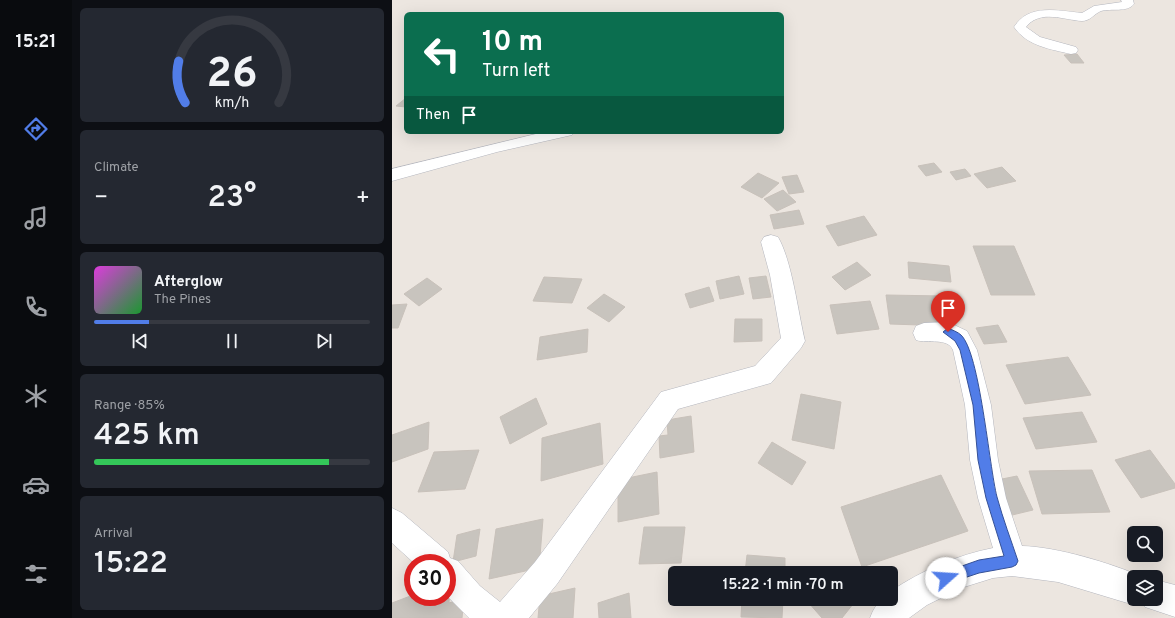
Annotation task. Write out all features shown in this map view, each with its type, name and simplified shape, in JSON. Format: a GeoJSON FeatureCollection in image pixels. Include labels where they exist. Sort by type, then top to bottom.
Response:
{"type":"FeatureCollection","features":[{"type":"Feature","properties":{"kind":"street"},"geometry":{"type":"LineString","coordinates":[[1071,50],[1029,36],[1022,31],[1020,27],[1021,24],[1026,20],[1047,12],[1084,18],[1098,8],[1128,4],[1127,0]]}},
{"type":"Feature","properties":{"kind":"street"},"geometry":{"type":"LineString","coordinates":[[392,175],[495,148],[557,134]]}},
{"type":"Feature","properties":{"kind":"street"},"geometry":{"type":"LineString","coordinates":[[508,618],[546,573],[670,400],[762,375],[793,340],[780,275],[771,242]]}},
{"type":"Feature","properties":{"kind":"street"},"geometry":{"type":"LineString","coordinates":[[924,333],[948,332],[959,338],[965,350],[978,405],[984,460],[992,498],[1012,561]]}},
{"type":"Feature","properties":{"kind":"street"},"geometry":{"type":"LineString","coordinates":[[392,523],[427,554]]}},
{"type":"Feature","properties":{"kind":"street"},"geometry":{"type":"LineString","coordinates":[[886,618],[892,611],[919,591],[946,578],[979,566],[1012,561],[1052,565],[1127,587]]}},
{"type":"Feature","properties":{"kind":"street"},"geometry":{"type":"LineString","coordinates":[[456,583],[469,598],[494,618]]}},
{"type":"Feature","properties":{"kind":"street"},"geometry":{"type":"LineString","coordinates":[[1163,598],[1175,601]]}},
{"type":"Feature","properties":{"kind":"building"},"geometry":{"type":"Polygon","coordinates":[[[1077,54],[1084,63],[1071,63],[1064,55],[1077,54]]]}},
{"type":"Feature","properties":{"kind":"building"},"geometry":{"type":"Polygon","coordinates":[[[404,100],[404,107],[396,106],[404,100]]]}},
{"type":"Feature","properties":{"kind":"building"},"geometry":{"type":"Polygon","coordinates":[[[934,163],[942,172],[926,176],[918,166],[934,163]]]}},
{"type":"Feature","properties":{"kind":"building"},"geometry":{"type":"Polygon","coordinates":[[[1002,167],[1016,181],[987,188],[974,174],[1002,167]]]}},
{"type":"Feature","properties":{"kind":"building"},"geometry":{"type":"Polygon","coordinates":[[[965,169],[971,176],[956,180],[950,172],[965,169]]]}},
{"type":"Feature","properties":{"kind":"building"},"geometry":{"type":"Polygon","coordinates":[[[758,173],[779,183],[762,198],[741,187],[758,173]]]}},
{"type":"Feature","properties":{"kind":"building"},"geometry":{"type":"Polygon","coordinates":[[[797,175],[804,192],[789,194],[782,177],[797,175]]]}},
{"type":"Feature","properties":{"kind":"building"},"geometry":{"type":"Polygon","coordinates":[[[783,190],[796,202],[777,211],[764,199],[783,190]]]}},
{"type":"Feature","properties":{"kind":"building"},"geometry":{"type":"Polygon","coordinates":[[[799,210],[804,224],[774,229],[770,215],[799,210]]]}},
{"type":"Feature","properties":{"kind":"building"},"geometry":{"type":"Polygon","coordinates":[[[864,216],[877,235],[838,246],[826,226],[864,216]]]}},
{"type":"Feature","properties":{"kind":"building"},"geometry":{"type":"Polygon","coordinates":[[[973,246],[1014,246],[1035,295],[991,295],[973,246]]]}},
{"type":"Feature","properties":{"kind":"building"},"geometry":{"type":"Polygon","coordinates":[[[857,262],[871,275],[845,290],[832,277],[857,262]]]}},
{"type":"Feature","properties":{"kind":"building"},"geometry":{"type":"Polygon","coordinates":[[[908,262],[949,266],[951,282],[909,278],[908,262]]]}},
{"type":"Feature","properties":{"kind":"building"},"geometry":{"type":"Polygon","coordinates":[[[739,276],[744,294],[720,299],[716,281],[739,276]]]}},
{"type":"Feature","properties":{"kind":"building"},"geometry":{"type":"Polygon","coordinates":[[[766,276],[771,297],[753,299],[749,278],[766,276]]]}},
{"type":"Feature","properties":{"kind":"building"},"geometry":{"type":"Polygon","coordinates":[[[544,277],[582,279],[572,303],[533,301],[544,277]]]}},
{"type":"Feature","properties":{"kind":"building"},"geometry":{"type":"Polygon","coordinates":[[[427,278],[442,289],[419,306],[404,294],[427,278]]]}},
{"type":"Feature","properties":{"kind":"building"},"geometry":{"type":"Polygon","coordinates":[[[709,287],[714,301],[690,308],[685,294],[709,287]]]}},
{"type":"Feature","properties":{"kind":"building"},"geometry":{"type":"Polygon","coordinates":[[[604,294],[625,307],[609,322],[587,308],[604,294]]]}},
{"type":"Feature","properties":{"kind":"building"},"geometry":{"type":"Polygon","coordinates":[[[886,295],[943,296],[950,326],[890,324],[886,295]]]}},
{"type":"Feature","properties":{"kind":"building"},"geometry":{"type":"Polygon","coordinates":[[[870,301],[879,329],[837,334],[830,305],[870,301]]]}},
{"type":"Feature","properties":{"kind":"building"},"geometry":{"type":"Polygon","coordinates":[[[407,304],[398,328],[392,328],[392,305],[407,304]]]}},
{"type":"Feature","properties":{"kind":"building"},"geometry":{"type":"Polygon","coordinates":[[[735,319],[762,319],[762,341],[734,342],[735,319]]]}},
{"type":"Feature","properties":{"kind":"building"},"geometry":{"type":"Polygon","coordinates":[[[998,325],[1007,342],[984,344],[976,328],[998,325]]]}},
{"type":"Feature","properties":{"kind":"building"},"geometry":{"type":"Polygon","coordinates":[[[588,329],[587,352],[537,360],[540,337],[588,329]]]}},
{"type":"Feature","properties":{"kind":"building"},"geometry":{"type":"Polygon","coordinates":[[[1068,357],[1091,395],[1025,404],[1006,365],[1068,357]]]}},
{"type":"Feature","properties":{"kind":"building"},"geometry":{"type":"Polygon","coordinates":[[[801,394],[841,402],[834,449],[792,440],[801,394]]]}},
{"type":"Feature","properties":{"kind":"building"},"geometry":{"type":"Polygon","coordinates":[[[536,398],[547,424],[510,444],[500,417],[536,398]]]}},
{"type":"Feature","properties":{"kind":"building"},"geometry":{"type":"Polygon","coordinates":[[[1082,412],[1097,442],[1036,449],[1023,418],[1082,412]]]}},
{"type":"Feature","properties":{"kind":"building"},"geometry":{"type":"Polygon","coordinates":[[[691,416],[694,452],[660,458],[659,436],[668,435],[667,420],[691,416]]]}},
{"type":"Feature","properties":{"kind":"building"},"geometry":{"type":"Polygon","coordinates":[[[429,422],[428,449],[392,462],[392,435],[429,422]]]}},
{"type":"Feature","properties":{"kind":"building"},"geometry":{"type":"Polygon","coordinates":[[[600,423],[603,464],[541,481],[542,438],[600,423]]]}},
{"type":"Feature","properties":{"kind":"building"},"geometry":{"type":"Polygon","coordinates":[[[772,442],[806,462],[792,485],[758,463],[772,442]]]}},
{"type":"Feature","properties":{"kind":"building"},"geometry":{"type":"Polygon","coordinates":[[[479,450],[465,489],[418,492],[434,452],[479,450]]]}},
{"type":"Feature","properties":{"kind":"building"},"geometry":{"type":"Polygon","coordinates":[[[1150,450],[1175,484],[1175,488],[1141,498],[1115,460],[1150,450]]]}},
{"type":"Feature","properties":{"kind":"building"},"geometry":{"type":"Polygon","coordinates":[[[1092,470],[1110,512],[1042,514],[1029,471],[1092,470]]]}},
{"type":"Feature","properties":{"kind":"building"},"geometry":{"type":"Polygon","coordinates":[[[657,472],[659,514],[618,522],[618,480],[657,472]]]}},
{"type":"Feature","properties":{"kind":"building"},"geometry":{"type":"Polygon","coordinates":[[[941,475],[968,531],[862,566],[841,507],[941,475]]]}},
{"type":"Feature","properties":{"kind":"building"},"geometry":{"type":"Polygon","coordinates":[[[1017,476],[1033,510],[1008,516],[992,481],[1017,476]]]}},
{"type":"Feature","properties":{"kind":"building"},"geometry":{"type":"Polygon","coordinates":[[[543,519],[539,568],[489,579],[496,529],[543,519]]]}},
{"type":"Feature","properties":{"kind":"building"},"geometry":{"type":"Polygon","coordinates":[[[644,527],[685,527],[681,563],[639,564],[644,527]]]}},
{"type":"Feature","properties":{"kind":"building"},"geometry":{"type":"Polygon","coordinates":[[[480,529],[476,556],[456,561],[456,554],[454,554],[457,535],[480,529]]]}},
{"type":"Feature","properties":{"kind":"building"},"geometry":{"type":"Polygon","coordinates":[[[747,555],[785,558],[785,566],[746,566],[747,555]]]}},
{"type":"Feature","properties":{"kind":"building"},"geometry":{"type":"Polygon","coordinates":[[[575,588],[573,618],[538,618],[540,596],[575,588]]]}},
{"type":"Feature","properties":{"kind":"building"},"geometry":{"type":"Polygon","coordinates":[[[629,593],[631,618],[599,618],[598,603],[629,593]]]}},
{"type":"Feature","properties":{"kind":"building"},"geometry":{"type":"Polygon","coordinates":[[[404,598],[404,606],[456,606],[456,601],[464,598],[462,618],[392,618],[392,603],[404,598]]]}},
{"type":"Feature","properties":{"kind":"building"},"geometry":{"type":"Polygon","coordinates":[[[742,606],[783,606],[782,618],[741,617],[742,606]]]}},
{"type":"Feature","properties":{"kind":"building"},"geometry":{"type":"Polygon","coordinates":[[[812,606],[851,606],[842,618],[822,618],[812,606]]]}},
{"type":"Feature","properties":{"kind":"route"},"geometry":{"type":"LineString","coordinates":[[946,578],[979,566],[1012,561],[992,498],[984,460],[978,405],[965,350],[959,338],[948,332]]}}]}
